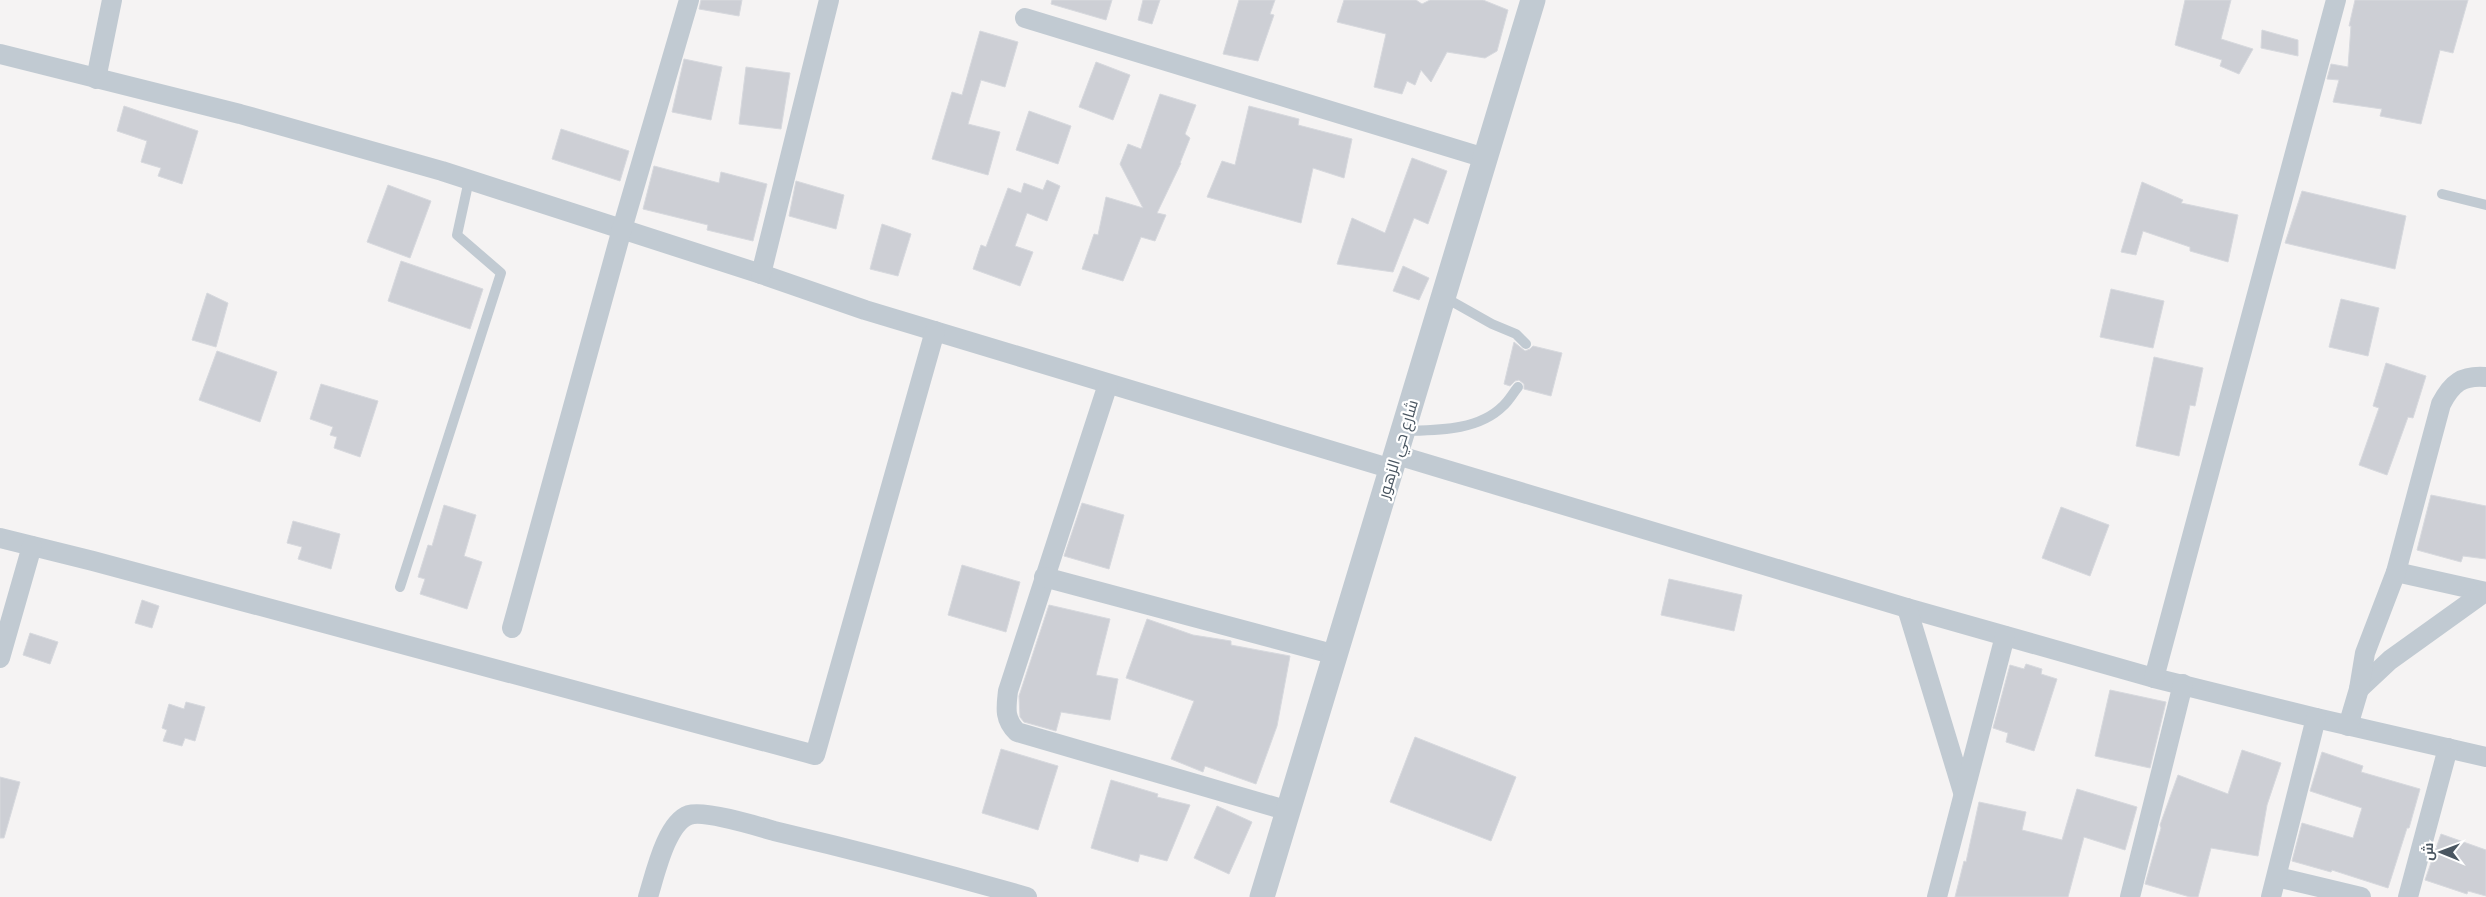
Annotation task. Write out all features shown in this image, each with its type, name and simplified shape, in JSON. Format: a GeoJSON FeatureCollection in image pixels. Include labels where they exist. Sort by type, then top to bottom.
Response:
{"type":"FeatureCollection","features":[{"type":"Feature","properties":{"kind":"street"},"geometry":{"type":"LineString","coordinates":[[96,79],[112,0]]}},
{"type":"Feature","properties":{"kind":"street"},"geometry":{"type":"LineString","coordinates":[[512,628],[622,229],[689,0]]}},
{"type":"Feature","properties":{"kind":"street"},"geometry":{"type":"LineString","coordinates":[[761,274],[829,0]]}},
{"type":"Feature","properties":{"kind":"street","name":"شارع حي الزهور"},"geometry":{"type":"LineString","coordinates":[[1262,897],[1533,0]]}},
{"type":"Feature","properties":{"kind":"street"},"geometry":{"type":"LineString","coordinates":[[2154,678],[2336,0]]}},
{"type":"Feature","properties":{"kind":"street"},"geometry":{"type":"LineString","coordinates":[[1024,18],[1486,158]]}},
{"type":"Feature","properties":{"kind":"street"},"geometry":{"type":"LineString","coordinates":[[0,54],[240,114],[469,180],[935,331],[1108,384],[1394,462],[2154,678],[2486,758]]}},
{"type":"Feature","properties":{"kind":"street"},"geometry":{"type":"LineString","coordinates":[[0,538],[814,755],[935,331]]}},
{"type":"Feature","properties":{"kind":"street"},"geometry":{"type":"LineString","coordinates":[[2348,726],[2359,689],[2365,653],[2396,572],[2441,404],[2449,388],[2462,380],[2473,376],[2486,377]]}},
{"type":"Feature","properties":{"kind":"street"},"geometry":{"type":"LineString","coordinates":[[1108,384],[1008,691],[1006,712],[1008,724],[1017,732],[1289,811]]}},
{"type":"Feature","properties":{"kind":"street"},"geometry":{"type":"LineString","coordinates":[[0,658],[32,546]]}},
{"type":"Feature","properties":{"kind":"street"},"geometry":{"type":"LineString","coordinates":[[2396,572],[2485,592]]}},
{"type":"Feature","properties":{"kind":"street"},"geometry":{"type":"LineString","coordinates":[[1044,577],[1336,655]]}},
{"type":"Feature","properties":{"kind":"street"},"geometry":{"type":"LineString","coordinates":[[2359,689],[2390,660],[2485,592]]}},
{"type":"Feature","properties":{"kind":"street"},"geometry":{"type":"LineString","coordinates":[[1907,608],[1964,792]]}},
{"type":"Feature","properties":{"kind":"street"},"geometry":{"type":"LineString","coordinates":[[1937,897],[2005,636]]}},
{"type":"Feature","properties":{"kind":"street"},"geometry":{"type":"LineString","coordinates":[[2130,897],[2183,684]]}},
{"type":"Feature","properties":{"kind":"street"},"geometry":{"type":"LineString","coordinates":[[2271,897],[2316,718]]}},
{"type":"Feature","properties":{"kind":"street"},"geometry":{"type":"LineString","coordinates":[[2408,897],[2448,748]]}},
{"type":"Feature","properties":{"kind":"street"},"geometry":{"type":"LineString","coordinates":[[648,897],[668,837],[679,821],[690,814],[739,822],[914,865],[1027,897]]}},
{"type":"Feature","properties":{"kind":"street"},"geometry":{"type":"LineString","coordinates":[[2277,877],[2360,897]]}},
{"type":"Feature","properties":{"kind":"lane"},"geometry":{"type":"LineString","coordinates":[[400,586],[501,273],[457,235],[469,180]]}},
{"type":"Feature","properties":{"kind":"lane"},"geometry":{"type":"LineString","coordinates":[[2442,194],[2486,205]]}},
{"type":"Feature","properties":{"kind":"lane"},"geometry":{"type":"LineString","coordinates":[[1444,296],[1492,324],[1516,334],[1526,344]]}},
{"type":"Feature","properties":{"kind":"lane"},"geometry":{"type":"LineString","coordinates":[[1404,431],[1448,430],[1487,418],[1504,406],[1518,388]]}},
{"type":"Feature","properties":{"kind":"building"},"geometry":{"type":"Polygon","coordinates":[[[701,0],[742,0],[739,16],[699,9],[701,0]]]}},
{"type":"Feature","properties":{"kind":"building"},"geometry":{"type":"Polygon","coordinates":[[[1052,0],[1112,0],[1106,20],[1051,4],[1052,0]]]}},
{"type":"Feature","properties":{"kind":"building"},"geometry":{"type":"Polygon","coordinates":[[[1143,0],[1160,0],[1152,24],[1138,20],[1143,0]]]}},
{"type":"Feature","properties":{"kind":"building"},"geometry":{"type":"Polygon","coordinates":[[[1239,0],[1275,0],[1270,14],[1274,15],[1258,61],[1223,54],[1239,0]]]}},
{"type":"Feature","properties":{"kind":"building"},"geometry":{"type":"Polygon","coordinates":[[[1344,0],[1416,0],[1422,4],[1430,0],[1483,0],[1508,10],[1497,51],[1485,58],[1447,52],[1431,82],[1421,70],[1415,85],[1407,81],[1402,94],[1374,87],[1386,34],[1337,22],[1344,0]]]}},
{"type":"Feature","properties":{"kind":"building"},"geometry":{"type":"Polygon","coordinates":[[[2185,0],[2231,0],[2221,39],[2253,49],[2239,74],[2220,66],[2222,60],[2175,45],[2185,0]]]}},
{"type":"Feature","properties":{"kind":"building"},"geometry":{"type":"Polygon","coordinates":[[[2355,0],[2468,0],[2453,53],[2440,50],[2421,124],[2380,116],[2382,109],[2333,102],[2339,80],[2327,79],[2331,64],[2348,67],[2351,26],[2349,26],[2355,0]]]}},
{"type":"Feature","properties":{"kind":"building"},"geometry":{"type":"Polygon","coordinates":[[[2262,30],[2298,40],[2298,56],[2261,48],[2262,30]]]}},
{"type":"Feature","properties":{"kind":"building"},"geometry":{"type":"Polygon","coordinates":[[[980,31],[1018,42],[1005,87],[981,80],[968,124],[1000,132],[988,175],[932,159],[952,92],[962,95],[980,31]]]}},
{"type":"Feature","properties":{"kind":"building"},"geometry":{"type":"Polygon","coordinates":[[[684,59],[722,67],[711,120],[672,112],[684,59]]]}},
{"type":"Feature","properties":{"kind":"building"},"geometry":{"type":"Polygon","coordinates":[[[1096,62],[1130,75],[1113,120],[1079,107],[1096,62]]]}},
{"type":"Feature","properties":{"kind":"building"},"geometry":{"type":"Polygon","coordinates":[[[746,67],[790,73],[781,129],[739,124],[746,67]]]}},
{"type":"Feature","properties":{"kind":"building"},"geometry":{"type":"Polygon","coordinates":[[[1160,94],[1196,105],[1185,134],[1190,138],[1181,163],[1157,213],[1166,215],[1155,241],[1141,237],[1123,281],[1082,269],[1094,234],[1098,235],[1106,197],[1143,208],[1120,164],[1128,144],[1141,149],[1160,94]]]}},
{"type":"Feature","properties":{"kind":"building"},"geometry":{"type":"Polygon","coordinates":[[[124,106],[198,131],[182,184],[158,176],[161,168],[141,162],[147,141],[117,131],[124,106]]]}},
{"type":"Feature","properties":{"kind":"building"},"geometry":{"type":"Polygon","coordinates":[[[1249,106],[1299,119],[1298,125],[1352,139],[1344,178],[1313,168],[1301,223],[1207,197],[1222,161],[1235,165],[1249,106]]]}},
{"type":"Feature","properties":{"kind":"building"},"geometry":{"type":"Polygon","coordinates":[[[1029,111],[1071,126],[1058,164],[1016,150],[1029,111]]]}},
{"type":"Feature","properties":{"kind":"building"},"geometry":{"type":"Polygon","coordinates":[[[561,129],[629,151],[620,181],[552,159],[561,129]]]}},
{"type":"Feature","properties":{"kind":"building"},"geometry":{"type":"Polygon","coordinates":[[[1412,158],[1447,171],[1428,224],[1414,218],[1393,272],[1337,264],[1352,218],[1385,233],[1412,158]]]}},
{"type":"Feature","properties":{"kind":"building"},"geometry":{"type":"Polygon","coordinates":[[[654,166],[719,183],[721,172],[767,184],[753,241],[707,230],[708,225],[643,209],[654,166]]]}},
{"type":"Feature","properties":{"kind":"building"},"geometry":{"type":"Polygon","coordinates":[[[1047,180],[1060,186],[1047,221],[1027,213],[1015,246],[1033,252],[1020,286],[973,269],[981,245],[986,247],[1008,188],[1021,193],[1024,183],[1043,190],[1047,180]]]}},
{"type":"Feature","properties":{"kind":"building"},"geometry":{"type":"Polygon","coordinates":[[[796,181],[844,195],[836,229],[789,216],[796,181]]]}},
{"type":"Feature","properties":{"kind":"building"},"geometry":{"type":"Polygon","coordinates":[[[2142,182],[2183,200],[2181,203],[2238,215],[2228,262],[2190,251],[2190,247],[2143,231],[2136,255],[2121,252],[2142,182]]]}},
{"type":"Feature","properties":{"kind":"building"},"geometry":{"type":"Polygon","coordinates":[[[388,185],[431,201],[410,258],[367,242],[388,185]]]}},
{"type":"Feature","properties":{"kind":"building"},"geometry":{"type":"Polygon","coordinates":[[[2302,191],[2406,216],[2395,269],[2285,243],[2302,191]]]}},
{"type":"Feature","properties":{"kind":"building"},"geometry":{"type":"Polygon","coordinates":[[[882,224],[911,234],[898,276],[870,269],[882,224]]]}},
{"type":"Feature","properties":{"kind":"building"},"geometry":{"type":"Polygon","coordinates":[[[401,261],[483,289],[470,329],[388,301],[401,261]]]}},
{"type":"Feature","properties":{"kind":"building"},"geometry":{"type":"Polygon","coordinates":[[[1403,266],[1429,278],[1419,300],[1393,291],[1403,266]]]}},
{"type":"Feature","properties":{"kind":"building"},"geometry":{"type":"Polygon","coordinates":[[[2111,289],[2164,301],[2153,348],[2100,337],[2111,289]]]}},
{"type":"Feature","properties":{"kind":"building"},"geometry":{"type":"Polygon","coordinates":[[[207,293],[228,303],[216,347],[192,340],[207,293]]]}},
{"type":"Feature","properties":{"kind":"building"},"geometry":{"type":"Polygon","coordinates":[[[2341,299],[2379,308],[2368,356],[2329,347],[2341,299]]]}},
{"type":"Feature","properties":{"kind":"building"},"geometry":{"type":"Polygon","coordinates":[[[1514,342],[1525,351],[1533,346],[1562,353],[1551,396],[1524,389],[1524,384],[1519,380],[1510,386],[1504,384],[1514,342]]]}},
{"type":"Feature","properties":{"kind":"building"},"geometry":{"type":"Polygon","coordinates":[[[217,351],[277,372],[260,422],[199,400],[217,351]]]}},
{"type":"Feature","properties":{"kind":"building"},"geometry":{"type":"Polygon","coordinates":[[[2154,357],[2203,368],[2195,406],[2190,405],[2179,456],[2136,446],[2154,357]]]}},
{"type":"Feature","properties":{"kind":"building"},"geometry":{"type":"Polygon","coordinates":[[[2386,363],[2426,376],[2413,418],[2408,417],[2387,475],[2359,465],[2379,408],[2373,406],[2386,363]]]}},
{"type":"Feature","properties":{"kind":"building"},"geometry":{"type":"Polygon","coordinates":[[[321,384],[378,401],[360,457],[334,448],[337,437],[330,435],[333,427],[310,419],[321,384]]]}},
{"type":"Feature","properties":{"kind":"building"},"geometry":{"type":"Polygon","coordinates":[[[2431,495],[2486,506],[2486,559],[2463,556],[2461,562],[2417,550],[2431,495]]]}},
{"type":"Feature","properties":{"kind":"building"},"geometry":{"type":"Polygon","coordinates":[[[1082,503],[1124,515],[1109,569],[1064,556],[1082,503]]]}},
{"type":"Feature","properties":{"kind":"building"},"geometry":{"type":"Polygon","coordinates":[[[444,505],[476,515],[464,556],[482,562],[467,609],[420,594],[425,579],[418,577],[428,545],[432,546],[444,505]]]}},
{"type":"Feature","properties":{"kind":"building"},"geometry":{"type":"Polygon","coordinates":[[[2061,507],[2109,525],[2090,576],[2042,558],[2061,507]]]}},
{"type":"Feature","properties":{"kind":"building"},"geometry":{"type":"Polygon","coordinates":[[[293,521],[340,534],[331,569],[298,559],[302,547],[287,543],[293,521]]]}},
{"type":"Feature","properties":{"kind":"building"},"geometry":{"type":"Polygon","coordinates":[[[962,565],[1020,582],[1006,632],[948,615],[962,565]]]}},
{"type":"Feature","properties":{"kind":"building"},"geometry":{"type":"Polygon","coordinates":[[[1669,579],[1742,595],[1734,631],[1661,615],[1669,579]]]}},
{"type":"Feature","properties":{"kind":"building"},"geometry":{"type":"Polygon","coordinates":[[[142,600],[159,606],[152,628],[135,623],[142,600]]]}},
{"type":"Feature","properties":{"kind":"building"},"geometry":{"type":"Polygon","coordinates":[[[1049,605],[1110,619],[1096,675],[1118,679],[1110,720],[1061,712],[1056,731],[1024,722],[1020,717],[1019,696],[1049,605]]]}},
{"type":"Feature","properties":{"kind":"building"},"geometry":{"type":"Polygon","coordinates":[[[1147,619],[1193,635],[1231,641],[1231,645],[1290,656],[1277,726],[1256,784],[1205,766],[1203,772],[1171,759],[1194,701],[1126,678],[1147,619]]]}},
{"type":"Feature","properties":{"kind":"building"},"geometry":{"type":"Polygon","coordinates":[[[30,633],[58,642],[50,664],[23,655],[30,633]]]}},
{"type":"Feature","properties":{"kind":"building"},"geometry":{"type":"Polygon","coordinates":[[[2026,664],[2042,669],[2041,674],[2057,679],[2034,751],[2006,742],[2008,733],[1993,728],[2010,665],[2024,669],[2026,664]]]}},
{"type":"Feature","properties":{"kind":"building"},"geometry":{"type":"Polygon","coordinates":[[[2110,690],[2166,702],[2150,768],[2095,756],[2110,690]]]}},
{"type":"Feature","properties":{"kind":"building"},"geometry":{"type":"Polygon","coordinates":[[[186,702],[205,707],[195,741],[185,738],[182,746],[163,741],[167,730],[162,728],[169,704],[184,709],[186,702]]]}},
{"type":"Feature","properties":{"kind":"building"},"geometry":{"type":"Polygon","coordinates":[[[1415,737],[1516,777],[1491,841],[1390,802],[1415,737]]]}},
{"type":"Feature","properties":{"kind":"building"},"geometry":{"type":"Polygon","coordinates":[[[1001,749],[1058,766],[1038,830],[982,813],[1001,749]]]}},
{"type":"Feature","properties":{"kind":"building"},"geometry":{"type":"Polygon","coordinates":[[[2242,750],[2281,763],[2267,805],[2258,856],[2211,848],[2198,897],[2190,897],[2145,884],[2161,828],[2160,825],[2178,775],[2228,794],[2242,750]]]}},
{"type":"Feature","properties":{"kind":"building"},"geometry":{"type":"Polygon","coordinates":[[[2322,752],[2363,766],[2361,772],[2420,789],[2409,828],[2407,828],[2388,888],[2332,870],[2331,872],[2292,861],[2302,823],[2353,838],[2362,808],[2310,791],[2322,752]]]}},
{"type":"Feature","properties":{"kind":"building"},"geometry":{"type":"Polygon","coordinates":[[[0,777],[20,782],[4,838],[0,838],[0,777]]]}},
{"type":"Feature","properties":{"kind":"building"},"geometry":{"type":"Polygon","coordinates":[[[1111,780],[1158,794],[1157,797],[1190,805],[1167,861],[1140,854],[1138,862],[1091,848],[1111,780]]]}},
{"type":"Feature","properties":{"kind":"building"},"geometry":{"type":"Polygon","coordinates":[[[2077,789],[2137,807],[2125,850],[2084,837],[2068,897],[1955,897],[1964,861],[1966,862],[1979,802],[2026,812],[2022,830],[2062,840],[2077,789]]]}},
{"type":"Feature","properties":{"kind":"building"},"geometry":{"type":"Polygon","coordinates":[[[1217,806],[1252,822],[1229,874],[1194,858],[1217,806]]]}},
{"type":"Feature","properties":{"kind":"building"},"geometry":{"type":"Polygon","coordinates":[[[2441,834],[2486,850],[2486,896],[2468,891],[2467,894],[2425,880],[2441,834]]]}}]}
